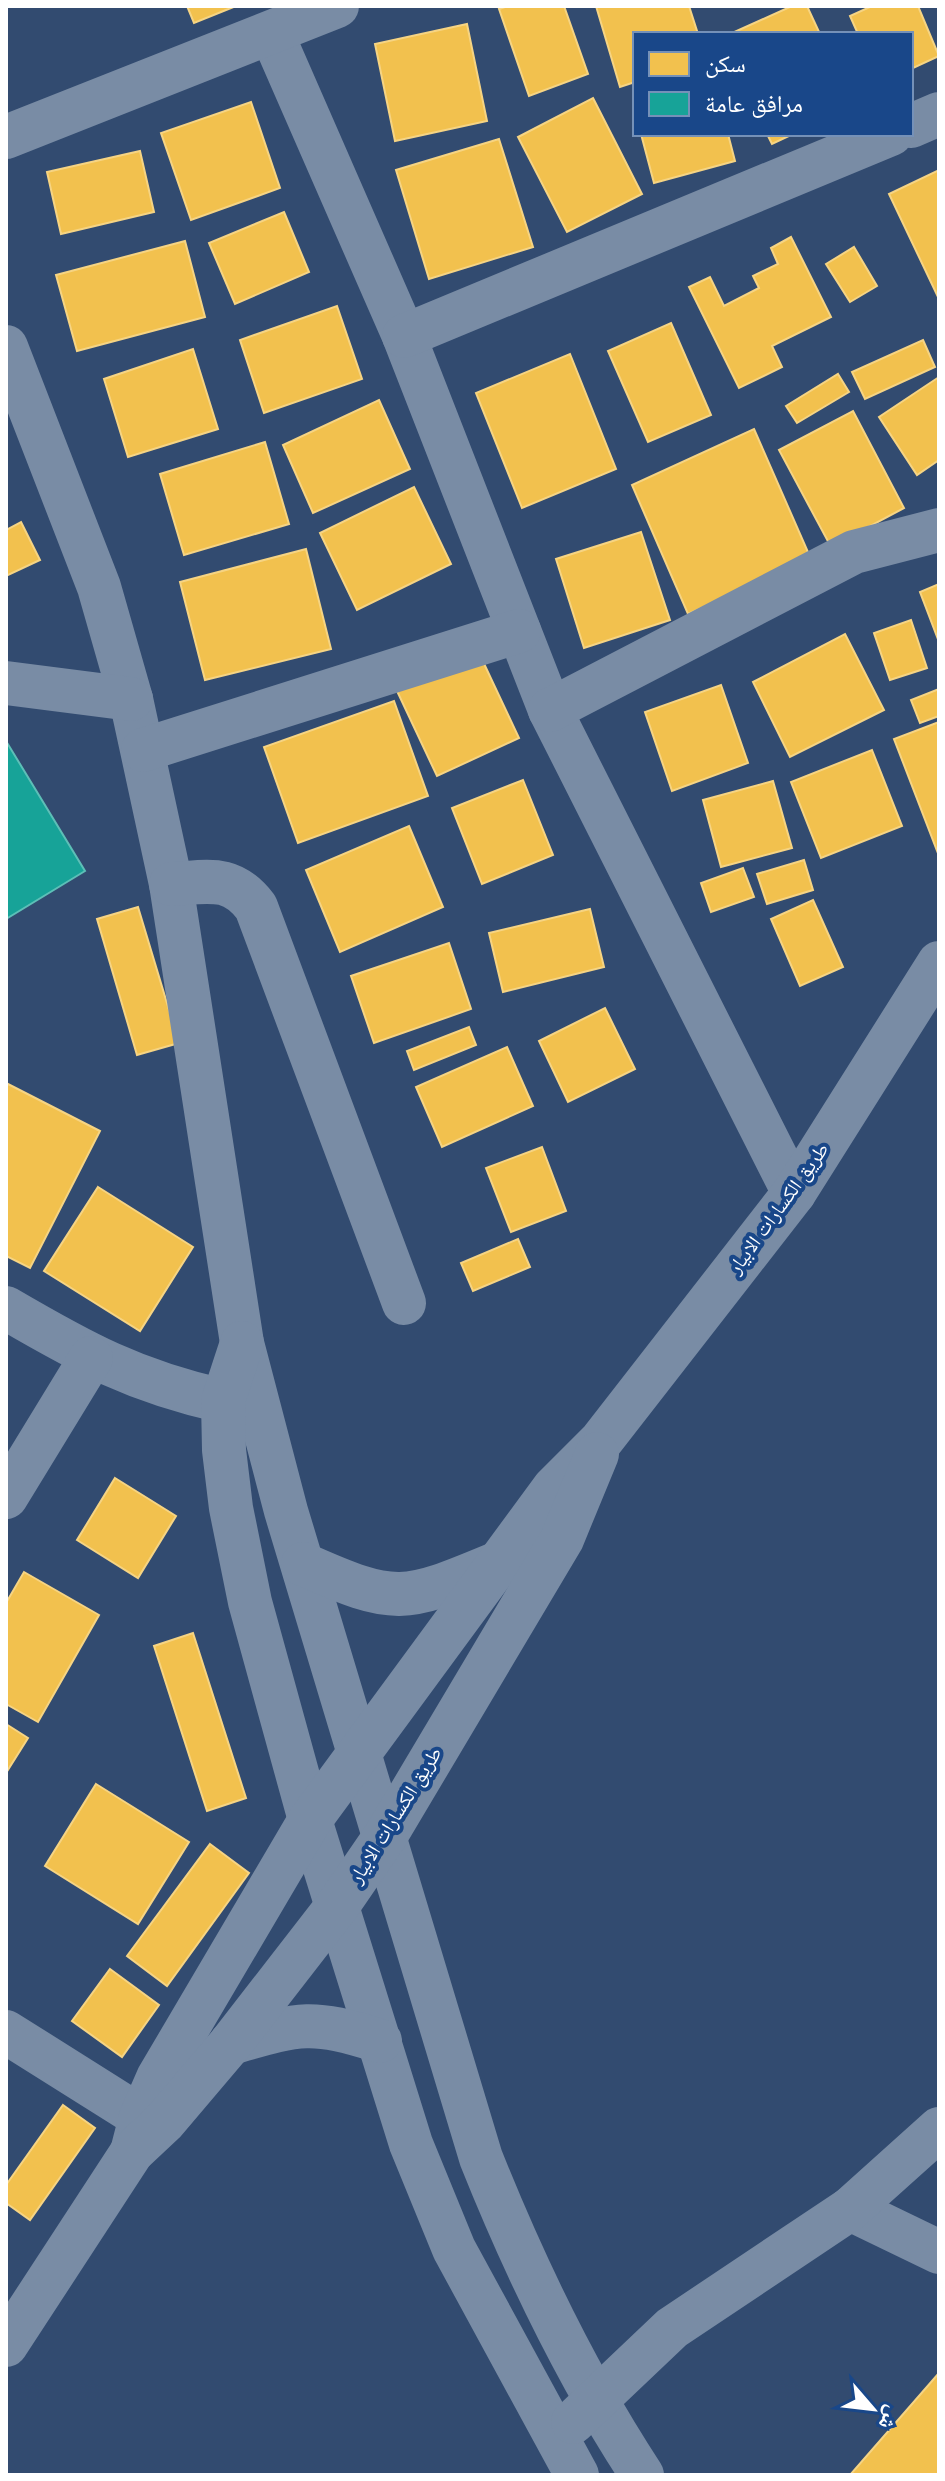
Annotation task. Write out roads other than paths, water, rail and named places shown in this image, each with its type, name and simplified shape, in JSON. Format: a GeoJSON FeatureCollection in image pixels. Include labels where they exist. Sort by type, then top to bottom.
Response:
{"type":"FeatureCollection","features":[{"type":"Feature","properties":{"kind":"street"},"geometry":{"type":"LineString","coordinates":[[8,127],[272,34],[337,6]]}},
{"type":"Feature","properties":{"kind":"street"},"geometry":{"type":"LineString","coordinates":[[272,34],[404,336],[550,710],[794,1193]]}},
{"type":"Feature","properties":{"kind":"street"},"geometry":{"type":"LineString","coordinates":[[913,125],[939,114]]}},
{"type":"Feature","properties":{"kind":"street"},"geometry":{"type":"LineString","coordinates":[[404,336],[886,136]]}},
{"type":"Feature","properties":{"kind":"street"},"geometry":{"type":"LineString","coordinates":[[6,347],[99,587],[131,699],[171,884],[242,1343],[303,1564],[481,2158],[508,2224],[593,2401],[642,2475]]}},
{"type":"Feature","properties":{"kind":"street"},"geometry":{"type":"LineString","coordinates":[[550,710],[854,552],[939,530]]}},
{"type":"Feature","properties":{"kind":"street"},"geometry":{"type":"LineString","coordinates":[[143,750],[519,631]]}},
{"type":"Feature","properties":{"kind":"street"},"geometry":{"type":"LineString","coordinates":[[6,683],[131,699]]}},
{"type":"Feature","properties":{"kind":"street"},"geometry":{"type":"LineString","coordinates":[[171,884],[227,882],[245,893],[256,907],[404,1303]]}},
{"type":"Feature","properties":{"kind":"street","name":"طريق الكسارات الابيار"},"geometry":{"type":"LineString","coordinates":[[6,2345],[136,2135],[174,2051],[310,1820],[554,1488],[601,1441],[794,1193],[939,963]]}},
{"type":"Feature","properties":{"kind":"street"},"geometry":{"type":"LineString","coordinates":[[6,1308],[91,1358],[144,1380],[223,1401]]}},
{"type":"Feature","properties":{"kind":"street"},"geometry":{"type":"LineString","coordinates":[[242,1343],[223,1401],[229,1494],[250,1602],[310,1820],[411,2144],[454,2249],[566,2457]]}},
{"type":"Feature","properties":{"kind":"street"},"geometry":{"type":"LineString","coordinates":[[6,1497],[91,1358]]}},
{"type":"Feature","properties":{"kind":"street","name":"طريق الكسارات الابيار"},"geometry":{"type":"LineString","coordinates":[[136,2135],[164,2122],[231,2043],[338,1905],[386,1835],[562,1539],[582,1497],[601,1441]]}},
{"type":"Feature","properties":{"kind":"street"},"geometry":{"type":"LineString","coordinates":[[303,1564],[354,1587],[401,1597],[435,1588],[500,1562]]}},
{"type":"Feature","properties":{"kind":"street"},"geometry":{"type":"LineString","coordinates":[[231,2043],[308,2024],[331,2026],[380,2041]]}},
{"type":"Feature","properties":{"kind":"street"},"geometry":{"type":"LineString","coordinates":[[6,2032],[136,2135]]}},
{"type":"Feature","properties":{"kind":"street"},"geometry":{"type":"LineString","coordinates":[[566,2457],[593,2401],[672,2328],[850,2209],[939,2129]]}},
{"type":"Feature","properties":{"kind":"street"},"geometry":{"type":"LineString","coordinates":[[850,2209],[939,2252]]}}]}
